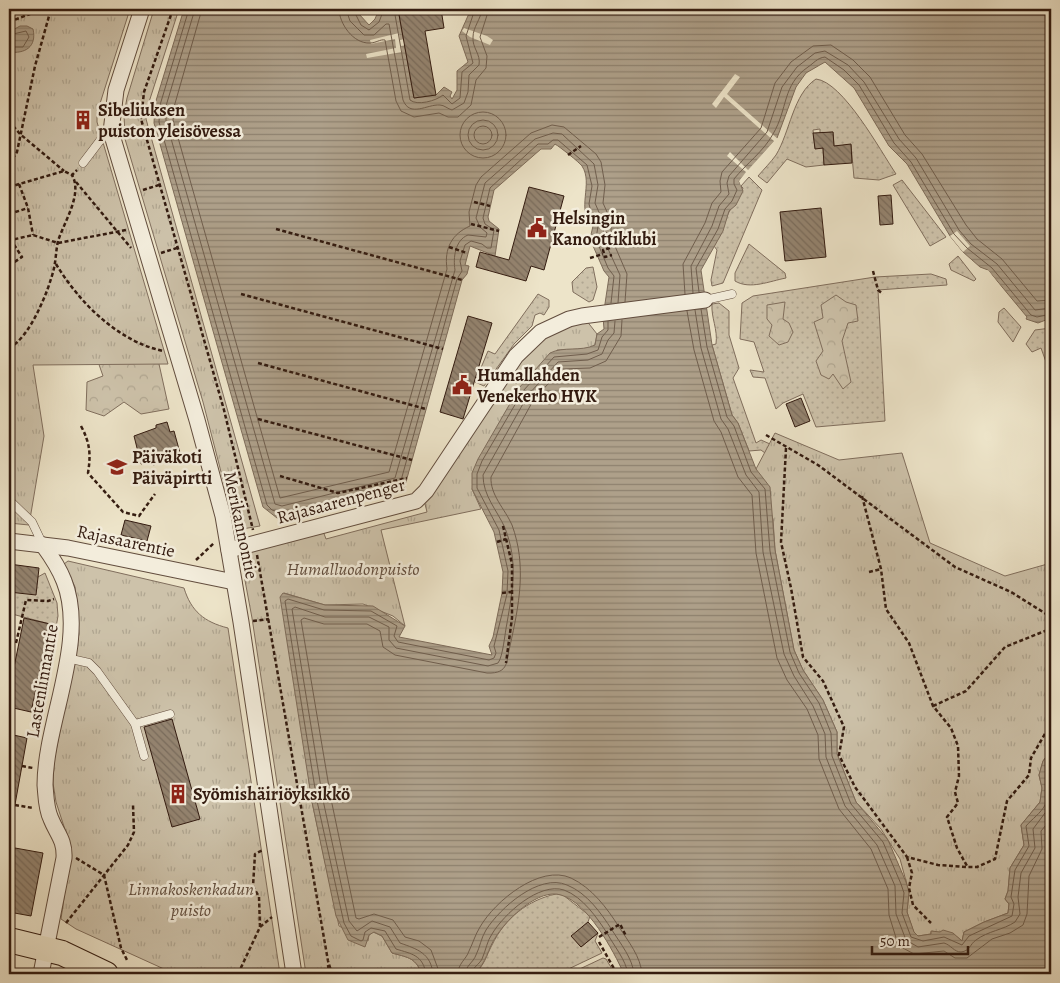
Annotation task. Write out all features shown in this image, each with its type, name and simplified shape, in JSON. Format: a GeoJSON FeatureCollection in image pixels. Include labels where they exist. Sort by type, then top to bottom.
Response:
{"type":"FeatureCollection","features":[{"type":"Feature","properties":{"kind":"main road"},"geometry":{"type":"LineString","coordinates":[[9,940],[47,948],[106,974]]}},
{"type":"Feature","properties":{"kind":"street","name":"Merikannontie"},"geometry":{"type":"LineString","coordinates":[[142,9],[116,90],[111,132],[197,420],[227,543],[294,974]]}},
{"type":"Feature","properties":{"kind":"street","name":"Rajasaarenpenger"},"geometry":{"type":"LineString","coordinates":[[227,543],[255,543],[416,501],[426,491],[516,356],[549,327],[569,319],[592,315],[705,300]]}},
{"type":"Feature","properties":{"kind":"street","name":"Rajasaarentie"},"geometry":{"type":"LineString","coordinates":[[9,541],[43,545],[234,582]]}},
{"type":"Feature","properties":{"kind":"street","name":"Lastenlinnantie"},"geometry":{"type":"LineString","coordinates":[[41,974],[64,858],[65,846],[50,818],[45,787],[46,768],[67,658],[72,612],[64,581],[43,545]]}},
{"type":"Feature","properties":{"kind":"lane"},"geometry":{"type":"LineString","coordinates":[[83,163],[102,138],[111,132]]}},
{"type":"Feature","properties":{"kind":"lane"},"geometry":{"type":"LineString","coordinates":[[705,300],[732,294]]}},
{"type":"Feature","properties":{"kind":"lane"},"geometry":{"type":"LineString","coordinates":[[9,500],[32,522],[43,545]]}},
{"type":"Feature","properties":{"kind":"lane"},"geometry":{"type":"LineString","coordinates":[[67,658],[83,660],[97,671],[135,724],[144,756]]}},
{"type":"Feature","properties":{"kind":"lane"},"geometry":{"type":"LineString","coordinates":[[135,724],[170,714]]}},
{"type":"Feature","properties":{"kind":"path"},"geometry":{"type":"LineString","coordinates":[[9,22],[43,9]]}},
{"type":"Feature","properties":{"kind":"path"},"geometry":{"type":"LineString","coordinates":[[9,164],[18,152],[20,134],[51,9]]}},
{"type":"Feature","properties":{"kind":"path"},"geometry":{"type":"LineString","coordinates":[[173,9],[144,92],[141,119],[246,492],[330,974]]}},
{"type":"Feature","properties":{"kind":"path"},"geometry":{"type":"LineString","coordinates":[[9,121],[20,134],[64,171],[72,175],[115,231],[134,252]]}},
{"type":"Feature","properties":{"kind":"path"},"geometry":{"type":"LineString","coordinates":[[568,155],[580,146]]}},
{"type":"Feature","properties":{"kind":"path"},"geometry":{"type":"LineString","coordinates":[[72,175],[83,163]]}},
{"type":"Feature","properties":{"kind":"path"},"geometry":{"type":"LineString","coordinates":[[9,187],[64,171]]}},
{"type":"Feature","properties":{"kind":"path"},"geometry":{"type":"LineString","coordinates":[[9,348],[13,346],[31,324],[55,262],[58,243],[73,200],[76,182]]}},
{"type":"Feature","properties":{"kind":"path"},"geometry":{"type":"LineString","coordinates":[[19,184],[28,208],[33,235]]}},
{"type":"Feature","properties":{"kind":"path"},"geometry":{"type":"LineString","coordinates":[[137,192],[159,185]]}},
{"type":"Feature","properties":{"kind":"path"},"geometry":{"type":"LineString","coordinates":[[474,202],[490,206]]}},
{"type":"Feature","properties":{"kind":"path"},"geometry":{"type":"LineString","coordinates":[[9,214],[28,208]]}},
{"type":"Feature","properties":{"kind":"path"},"geometry":{"type":"LineString","coordinates":[[471,224],[499,231]]}},
{"type":"Feature","properties":{"kind":"path"},"geometry":{"type":"LineString","coordinates":[[9,261],[12,263],[22,257],[11,240],[33,235],[58,243],[132,229]]}},
{"type":"Feature","properties":{"kind":"path"},"geometry":{"type":"LineString","coordinates":[[276,229],[462,280]]}},
{"type":"Feature","properties":{"kind":"path"},"geometry":{"type":"LineString","coordinates":[[585,241],[607,233]]}},
{"type":"Feature","properties":{"kind":"path"},"geometry":{"type":"LineString","coordinates":[[449,247],[467,253]]}},
{"type":"Feature","properties":{"kind":"path"},"geometry":{"type":"LineString","coordinates":[[610,248],[602,250],[605,258],[612,255]]}},
{"type":"Feature","properties":{"kind":"path"},"geometry":{"type":"LineString","coordinates":[[590,258],[604,254]]}},
{"type":"Feature","properties":{"kind":"path"},"geometry":{"type":"LineString","coordinates":[[55,262],[81,299],[103,320],[131,338],[169,352]]}},
{"type":"Feature","properties":{"kind":"path"},"geometry":{"type":"LineString","coordinates":[[873,271],[878,290],[884,294]]}},
{"type":"Feature","properties":{"kind":"path"},"geometry":{"type":"LineString","coordinates":[[241,294],[443,349]]}},
{"type":"Feature","properties":{"kind":"path"},"geometry":{"type":"LineString","coordinates":[[9,362],[13,346]]}},
{"type":"Feature","properties":{"kind":"path"},"geometry":{"type":"LineString","coordinates":[[258,363],[426,408]]}},
{"type":"Feature","properties":{"kind":"path"},"geometry":{"type":"LineString","coordinates":[[258,419],[412,460]]}},
{"type":"Feature","properties":{"kind":"path"},"geometry":{"type":"LineString","coordinates":[[82,426],[89,440],[91,453],[88,473],[123,512],[139,516],[154,494]]}},
{"type":"Feature","properties":{"kind":"path"},"geometry":{"type":"LineString","coordinates":[[766,435],[818,465],[955,567],[1011,592],[1051,617]]}},
{"type":"Feature","properties":{"kind":"path"},"geometry":{"type":"LineString","coordinates":[[786,448],[781,542],[803,657],[823,681],[844,727],[839,756],[855,788],[907,857],[912,873],[910,888],[913,905],[931,923]]}},
{"type":"Feature","properties":{"kind":"path"},"geometry":{"type":"LineString","coordinates":[[280,476],[338,493],[407,478]]}},
{"type":"Feature","properties":{"kind":"path"},"geometry":{"type":"LineString","coordinates":[[862,496],[881,570],[886,609],[909,643],[932,706],[951,728],[958,746],[959,776],[955,792],[958,804],[947,817],[957,848],[967,867]]}},
{"type":"Feature","properties":{"kind":"path"},"geometry":{"type":"LineString","coordinates":[[503,526],[512,564],[512,618],[506,663]]}},
{"type":"Feature","properties":{"kind":"path"},"geometry":{"type":"LineString","coordinates":[[192,563],[218,539],[227,543]]}},
{"type":"Feature","properties":{"kind":"path"},"geometry":{"type":"LineString","coordinates":[[496,542],[506,539]]}},
{"type":"Feature","properties":{"kind":"path"},"geometry":{"type":"LineString","coordinates":[[869,572],[881,570]]}},
{"type":"Feature","properties":{"kind":"path"},"geometry":{"type":"LineString","coordinates":[[502,593],[512,592]]}},
{"type":"Feature","properties":{"kind":"path"},"geometry":{"type":"LineString","coordinates":[[16,643],[26,600],[48,602],[60,597]]}},
{"type":"Feature","properties":{"kind":"path"},"geometry":{"type":"LineString","coordinates":[[249,621],[269,619]]}},
{"type":"Feature","properties":{"kind":"path"},"geometry":{"type":"LineString","coordinates":[[932,706],[966,691],[1005,646],[1045,631],[1051,631]]}},
{"type":"Feature","properties":{"kind":"path"},"geometry":{"type":"LineString","coordinates":[[907,857],[938,865],[967,867],[977,867],[994,859],[1007,801],[1029,775],[1031,758],[1050,725],[1051,713]]}},
{"type":"Feature","properties":{"kind":"path"},"geometry":{"type":"LineString","coordinates":[[15,805],[36,808]]}},
{"type":"Feature","properties":{"kind":"path"},"geometry":{"type":"LineString","coordinates":[[62,928],[128,846],[134,832],[133,805]]}},
{"type":"Feature","properties":{"kind":"path"},"geometry":{"type":"LineString","coordinates":[[260,927],[259,897],[253,886],[254,863],[257,852],[266,848]]}},
{"type":"Feature","properties":{"kind":"path"},"geometry":{"type":"LineString","coordinates":[[64,858],[75,857],[104,875],[121,948],[128,962]]}},
{"type":"Feature","properties":{"kind":"path"},"geometry":{"type":"LineString","coordinates":[[238,974],[260,927],[276,914]]}},
{"type":"Feature","properties":{"kind":"path"},"geometry":{"type":"LineString","coordinates":[[599,937],[620,924],[626,936]]}},
{"type":"Feature","properties":{"kind":"path"},"geometry":{"type":"LineString","coordinates":[[599,942],[617,974]]}},
{"type":"Feature","properties":{"kind":"green space"},"geometry":{"type":"Polygon","coordinates":[[[9,9],[130,9],[97,113],[97,122],[168,364],[33,365],[44,436],[29,525],[9,523],[9,9]]]}},
{"type":"Feature","properties":{"kind":"green space"},"geometry":{"type":"Polygon","coordinates":[[[154,9],[179,9],[149,102],[146,119],[260,526],[236,530],[203,402],[125,139],[124,114],[127,98],[154,9]]]}},
{"type":"Feature","properties":{"kind":"green space"},"geometry":{"type":"Polygon","coordinates":[[[816,79],[827,83],[849,104],[871,134],[896,174],[879,180],[854,178],[851,145],[834,146],[833,132],[820,133],[820,129],[813,130],[815,148],[823,148],[824,165],[806,167],[787,159],[767,183],[758,176],[776,155],[802,94],[816,79]]]}},
{"type":"Feature","properties":{"kind":"green space"},"geometry":{"type":"Polygon","coordinates":[[[749,177],[762,190],[723,283],[712,286],[711,280],[717,250],[714,246],[729,212],[742,192],[743,188],[741,186],[749,177]]]}},
{"type":"Feature","properties":{"kind":"green space"},"geometry":{"type":"Polygon","coordinates":[[[902,180],[946,237],[930,246],[893,185],[902,180]]]}},
{"type":"Feature","properties":{"kind":"green space"},"geometry":{"type":"Polygon","coordinates":[[[749,244],[785,273],[786,278],[754,285],[741,284],[735,281],[735,273],[749,244]]]}},
{"type":"Feature","properties":{"kind":"green space"},"geometry":{"type":"Polygon","coordinates":[[[958,256],[976,279],[974,281],[951,270],[949,264],[958,256]]]}},
{"type":"Feature","properties":{"kind":"green space"},"geometry":{"type":"Polygon","coordinates":[[[593,267],[597,287],[593,300],[589,302],[573,292],[572,282],[586,268],[593,267]]]}},
{"type":"Feature","properties":{"kind":"green space"},"geometry":{"type":"Polygon","coordinates":[[[931,274],[946,279],[947,285],[878,290],[885,421],[816,427],[803,394],[783,403],[776,409],[765,378],[753,377],[750,370],[764,372],[754,342],[740,339],[742,303],[753,296],[875,277],[931,274]]]}},
{"type":"Feature","properties":{"kind":"green space"},"geometry":{"type":"Polygon","coordinates":[[[538,294],[549,300],[549,307],[544,315],[540,313],[535,315],[532,326],[514,344],[484,386],[475,382],[488,351],[495,354],[538,294]]]}},
{"type":"Feature","properties":{"kind":"green space"},"geometry":{"type":"Polygon","coordinates":[[[836,295],[846,302],[856,305],[858,321],[848,323],[842,341],[851,382],[843,389],[833,374],[829,379],[821,375],[816,361],[823,351],[814,322],[823,318],[821,305],[836,295]]]}},
{"type":"Feature","properties":{"kind":"green space"},"geometry":{"type":"Polygon","coordinates":[[[785,302],[783,319],[789,323],[793,332],[788,342],[779,345],[769,336],[772,325],[767,319],[767,305],[785,302]]]}},
{"type":"Feature","properties":{"kind":"green space"},"geometry":{"type":"Polygon","coordinates":[[[719,303],[729,311],[729,335],[739,368],[733,378],[756,443],[761,440],[770,444],[765,453],[761,450],[749,451],[738,423],[732,415],[712,345],[716,344],[716,339],[712,304],[719,303]]]}},
{"type":"Feature","properties":{"kind":"green space"},"geometry":{"type":"Polygon","coordinates":[[[1004,308],[1021,327],[1013,342],[998,322],[999,312],[1004,308]]]}},
{"type":"Feature","properties":{"kind":"green space","name":"Humalluodonpuisto"},"geometry":{"type":"Polygon","coordinates":[[[586,320],[597,334],[595,346],[587,349],[557,350],[472,489],[481,509],[381,530],[405,626],[393,616],[363,604],[325,605],[284,593],[312,802],[339,926],[368,941],[369,935],[373,932],[382,936],[392,953],[413,960],[421,972],[419,974],[306,974],[252,618],[241,559],[252,550],[323,531],[326,539],[427,512],[424,500],[522,358],[551,333],[586,320]]]}},
{"type":"Feature","properties":{"kind":"green space"},"geometry":{"type":"Polygon","coordinates":[[[1051,328],[1051,376],[1041,348],[1032,352],[1026,344],[1035,330],[1051,328]]]}},
{"type":"Feature","properties":{"kind":"green space"},"geometry":{"type":"Polygon","coordinates":[[[88,333],[157,355],[169,409],[141,414],[124,402],[104,416],[86,410],[87,382],[103,376],[88,333]]]}},
{"type":"Feature","properties":{"kind":"green space"},"geometry":{"type":"Polygon","coordinates":[[[775,433],[839,460],[902,453],[930,543],[1005,576],[1051,563],[1051,750],[1043,761],[1039,775],[1042,788],[1040,802],[1021,825],[1024,845],[1010,868],[1008,891],[1005,899],[1009,904],[1008,913],[964,932],[962,941],[948,933],[931,932],[931,934],[918,936],[914,933],[907,912],[909,892],[900,859],[881,829],[856,802],[837,754],[837,732],[823,700],[803,670],[794,650],[775,550],[773,519],[756,469],[775,433]]]}},
{"type":"Feature","properties":{"kind":"green space","name":"Linnakoskenkadun puisto"},"geometry":{"type":"Polygon","coordinates":[[[68,561],[184,588],[190,603],[205,619],[228,628],[280,974],[170,974],[164,969],[76,929],[61,919],[71,848],[56,802],[53,783],[54,761],[79,634],[75,587],[64,564],[68,561]]]}},
{"type":"Feature","properties":{"kind":"green space"},"geometry":{"type":"Polygon","coordinates":[[[45,573],[57,603],[58,616],[41,712],[31,712],[50,624],[12,614],[9,626],[9,601],[11,601],[11,592],[45,573]]]}},
{"type":"Feature","properties":{"kind":"green space"},"geometry":{"type":"Polygon","coordinates":[[[556,894],[563,895],[590,916],[588,922],[572,936],[581,947],[598,933],[595,941],[602,953],[558,974],[555,974],[553,969],[531,974],[474,974],[483,964],[497,935],[518,912],[536,901],[556,894]]]}},
{"type":"Feature","properties":{"kind":"green space"},"geometry":{"type":"Polygon","coordinates":[[[603,958],[606,959],[615,974],[569,974],[603,958]]]}},
{"type":"Feature","properties":{"kind":"water"},"geometry":{"type":"Polygon","coordinates":[[[184,9],[359,9],[359,14],[369,25],[375,19],[379,9],[398,9],[414,98],[436,95],[444,87],[452,92],[450,96],[452,99],[457,90],[457,71],[468,62],[459,36],[471,9],[1051,9],[1051,318],[1038,323],[1026,319],[1027,317],[988,270],[980,267],[963,252],[950,236],[907,164],[889,146],[854,88],[825,62],[806,73],[796,87],[777,138],[739,181],[743,191],[736,205],[729,211],[723,231],[701,270],[712,345],[732,415],[738,423],[756,469],[770,487],[775,550],[794,650],[803,670],[823,700],[837,732],[837,754],[856,802],[888,840],[906,882],[909,892],[907,912],[914,932],[918,936],[931,934],[931,931],[940,932],[943,930],[953,933],[962,941],[964,932],[1008,913],[1009,904],[1005,899],[1008,891],[1010,868],[1024,845],[1021,825],[1040,802],[1042,788],[1039,775],[1043,761],[1051,750],[1051,974],[624,974],[598,928],[581,907],[561,895],[552,894],[534,900],[516,913],[497,935],[482,965],[474,974],[426,974],[421,972],[413,960],[392,953],[382,936],[374,932],[369,935],[365,947],[348,940],[336,916],[312,802],[280,597],[283,593],[325,605],[373,606],[405,626],[399,637],[492,655],[489,646],[493,637],[502,593],[503,572],[494,532],[472,489],[472,473],[478,459],[519,388],[550,353],[595,345],[597,334],[604,329],[603,317],[609,277],[604,271],[590,239],[593,226],[585,212],[586,181],[582,166],[555,144],[551,149],[541,149],[494,190],[488,217],[489,221],[499,229],[495,256],[470,246],[465,265],[469,266],[467,274],[462,280],[404,489],[277,518],[263,507],[154,123],[155,104],[184,9]]]}},
{"type":"Feature","properties":{"kind":"water"},"geometry":{"type":"Polygon","coordinates":[[[20,26],[27,26],[33,29],[34,35],[31,45],[20,52],[9,52],[9,32],[20,26]]]}},
{"type":"Feature","properties":{"kind":"pier"},"geometry":{"type":"Polygon","coordinates":[[[464,28],[493,40],[490,45],[470,37],[462,31],[464,28]]]}},
{"type":"Feature","properties":{"kind":"pier"},"geometry":{"type":"Polygon","coordinates":[[[399,33],[400,40],[405,39],[406,45],[401,46],[402,52],[367,58],[366,54],[396,48],[395,39],[371,44],[370,40],[399,33]]]}},
{"type":"Feature","properties":{"kind":"pier"},"geometry":{"type":"Polygon","coordinates":[[[735,74],[740,77],[727,94],[779,140],[741,182],[741,186],[739,181],[746,172],[727,156],[730,152],[748,170],[774,141],[724,97],[716,108],[712,104],[735,74]]]}},
{"type":"Feature","properties":{"kind":"pier"},"geometry":{"type":"Polygon","coordinates":[[[957,231],[970,246],[963,252],[950,236],[957,231]]]}},
{"type":"Feature","properties":{"kind":"pier"},"geometry":{"type":"Polygon","coordinates":[[[988,270],[1012,301],[1010,303],[987,274],[984,273],[988,270]]]}},
{"type":"Feature","properties":{"kind":"building"},"geometry":{"type":"Polygon","coordinates":[[[398,9],[441,9],[444,28],[425,31],[436,95],[414,98],[398,9]]]}},
{"type":"Feature","properties":{"kind":"building"},"geometry":{"type":"Polygon","coordinates":[[[833,132],[834,146],[851,144],[852,163],[824,165],[823,148],[815,149],[813,133],[833,132]]]}},
{"type":"Feature","properties":{"kind":"building","name":"Helsingin Kanoottiklubi"},"geometry":{"type":"Polygon","coordinates":[[[529,187],[564,196],[544,270],[531,266],[526,281],[476,267],[480,252],[509,260],[529,187]]]}},
{"type":"Feature","properties":{"kind":"building"},"geometry":{"type":"Polygon","coordinates":[[[891,195],[893,224],[880,225],[878,196],[891,195]]]}},
{"type":"Feature","properties":{"kind":"building"},"geometry":{"type":"Polygon","coordinates":[[[821,208],[826,257],[785,261],[780,212],[821,208]]]}},
{"type":"Feature","properties":{"kind":"building"},"geometry":{"type":"Polygon","coordinates":[[[468,316],[492,323],[463,419],[440,412],[468,316]]]}},
{"type":"Feature","properties":{"kind":"building"},"geometry":{"type":"Polygon","coordinates":[[[801,398],[810,421],[795,427],[786,404],[801,398]]]}},
{"type":"Feature","properties":{"kind":"building"},"geometry":{"type":"Polygon","coordinates":[[[167,422],[170,432],[174,431],[180,453],[162,458],[163,463],[153,465],[152,461],[141,464],[134,436],[156,428],[156,425],[167,422]]]}},
{"type":"Feature","properties":{"kind":"building"},"geometry":{"type":"Polygon","coordinates":[[[125,520],[151,526],[147,541],[121,535],[125,520]]]}},
{"type":"Feature","properties":{"kind":"building"},"geometry":{"type":"Polygon","coordinates":[[[9,564],[39,568],[36,595],[9,592],[9,564]]]}},
{"type":"Feature","properties":{"kind":"building"},"geometry":{"type":"Polygon","coordinates":[[[24,618],[50,624],[31,712],[9,707],[9,692],[24,618]]]}},
{"type":"Feature","properties":{"kind":"building","name":"Syömishäiriöyksikkö"},"geometry":{"type":"Polygon","coordinates":[[[172,719],[200,819],[172,827],[144,727],[172,719]]]}},
{"type":"Feature","properties":{"kind":"building"},"geometry":{"type":"Polygon","coordinates":[[[9,734],[27,738],[14,810],[9,809],[9,734]]]}},
{"type":"Feature","properties":{"kind":"building"},"geometry":{"type":"Polygon","coordinates":[[[15,848],[43,853],[31,916],[9,912],[9,881],[15,848]]]}},
{"type":"Feature","properties":{"kind":"building"},"geometry":{"type":"Polygon","coordinates":[[[588,922],[598,933],[581,947],[571,936],[588,922]]]}},
{"type":"Feature","properties":{"kind":"place","name":"Sibeliuksen puiston yleisövessa"},"geometry":{"type":"Point","coordinates":[83,120]}},
{"type":"Feature","properties":{"kind":"place","name":"Helsingin Kanoottiklubi"},"geometry":{"type":"Point","coordinates":[537,228]}},
{"type":"Feature","properties":{"kind":"place","name":"Humallahden Venekerho HVK"},"geometry":{"type":"Point","coordinates":[462,385]}},
{"type":"Feature","properties":{"kind":"place","name":"Päiväkoti Päiväpirtti"},"geometry":{"type":"Point","coordinates":[117,467]}},
{"type":"Feature","properties":{"kind":"place","name":"Syömishäiriöyksikkö"},"geometry":{"type":"Point","coordinates":[178,794]}}]}
